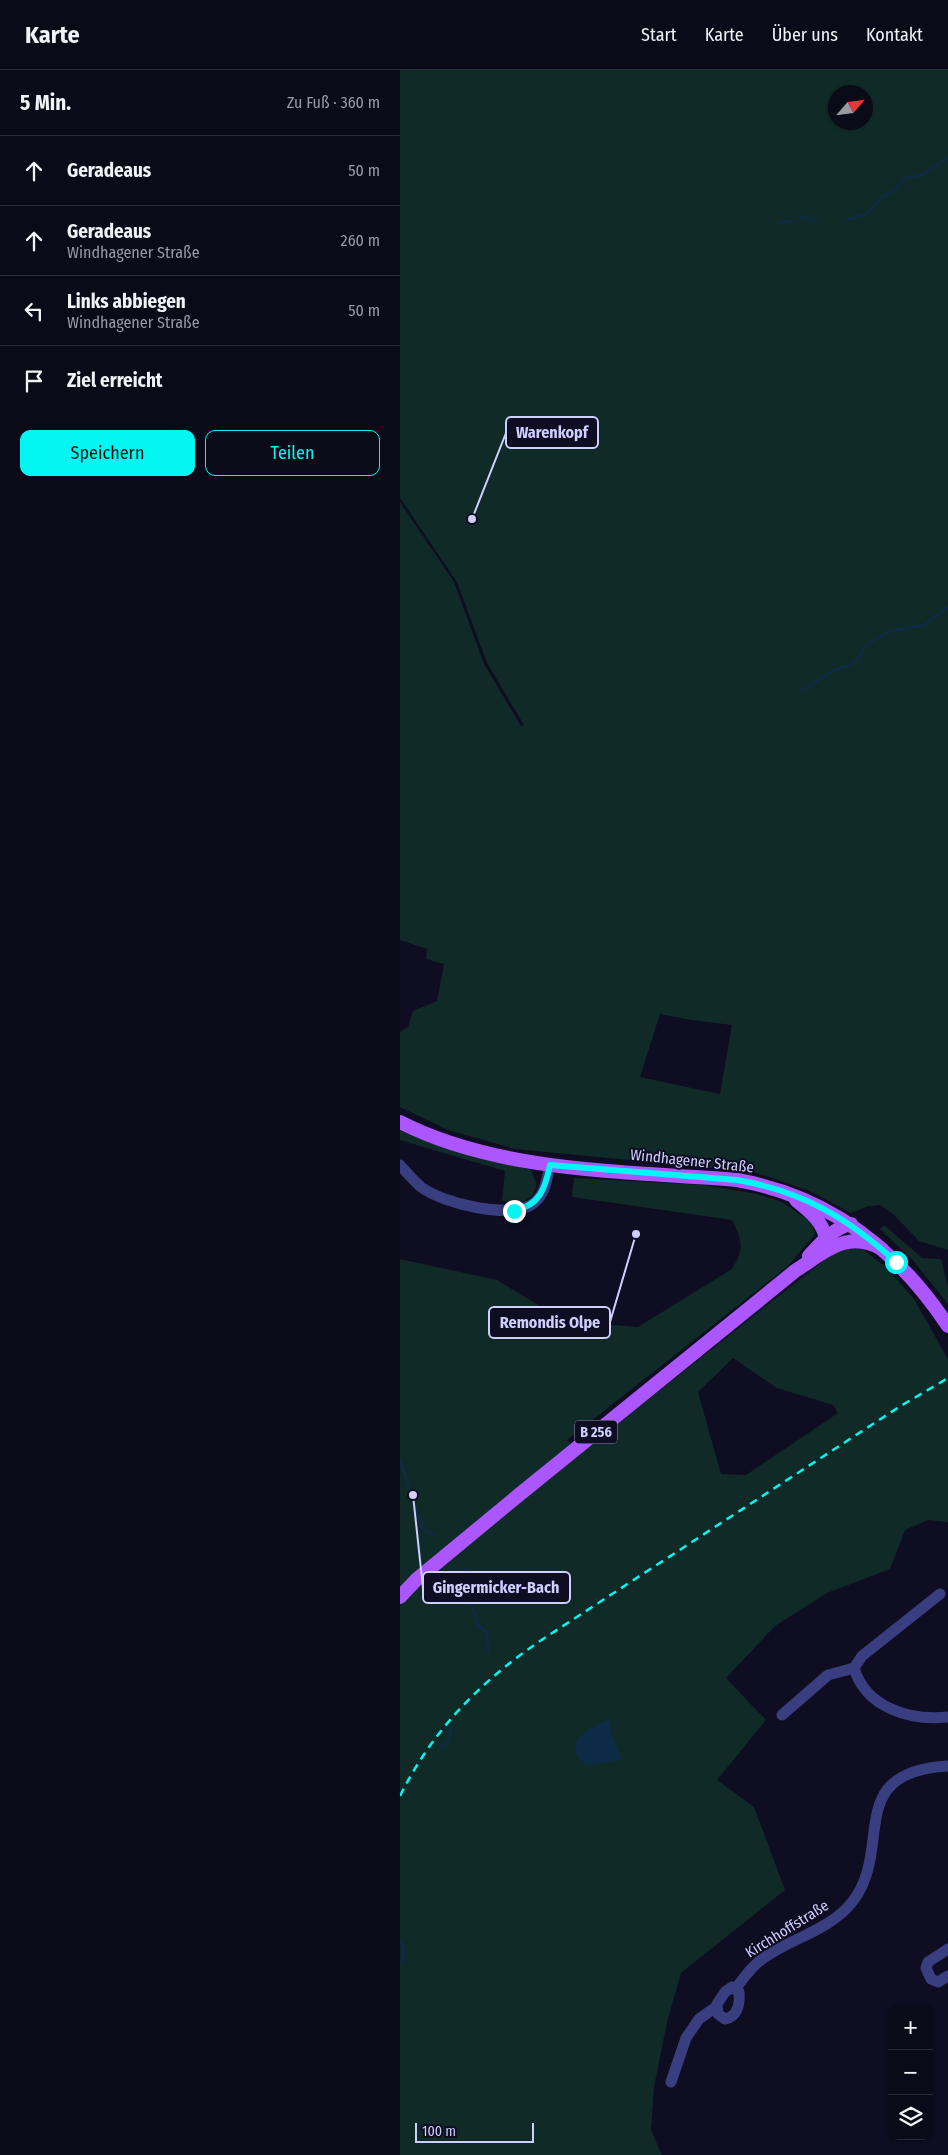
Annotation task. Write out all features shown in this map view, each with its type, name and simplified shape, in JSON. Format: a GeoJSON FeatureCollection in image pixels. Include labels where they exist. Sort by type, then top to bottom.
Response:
{"type":"FeatureCollection","features":[{"type":"Feature","properties":{"kind":"main road","name":"Windhagener Straße"},"geometry":{"type":"LineString","coordinates":[[400,1122],[447,1142],[550,1165],[737,1180],[767,1186],[813,1202],[852,1224]]}},
{"type":"Feature","properties":{"kind":"main road"},"geometry":{"type":"LineString","coordinates":[[785,1192],[816,1216],[830,1242]]}},
{"type":"Feature","properties":{"kind":"main road","name":"B 256"},"geometry":{"type":"LineString","coordinates":[[400,1597],[416,1580],[520,1494],[852,1224],[910,1275],[931,1300],[948,1326]]}},
{"type":"Feature","properties":{"kind":"main road","name":"B 256"},"geometry":{"type":"LineString","coordinates":[[830,1242],[861,1240],[882,1250]]}},
{"type":"Feature","properties":{"kind":"street"},"geometry":{"type":"LineString","coordinates":[[400,1165],[422,1188],[444,1200],[476,1207],[514,1211],[532,1205],[539,1198],[545,1190],[550,1165]]}},
{"type":"Feature","properties":{"kind":"street"},"geometry":{"type":"LineString","coordinates":[[782,1715],[828,1675],[854,1668],[862,1656],[940,1594]]}},
{"type":"Feature","properties":{"kind":"street"},"geometry":{"type":"LineString","coordinates":[[854,1668],[858,1681],[877,1702],[897,1712],[919,1717],[948,1716]]}},
{"type":"Feature","properties":{"kind":"street","name":"Kirchhoffstraße"},"geometry":{"type":"LineString","coordinates":[[671,2082],[686,2038],[699,2019],[716,2007],[729,1988],[736,1988],[750,1969],[760,1960],[831,1922],[853,1901],[862,1886],[867,1870],[879,1802],[887,1790],[902,1777],[914,1771],[948,1766]]}},
{"type":"Feature","properties":{"kind":"street"},"geometry":{"type":"LineString","coordinates":[[948,1949],[928,1962],[926,1968],[931,1979],[938,1982],[948,1976]]}},
{"type":"Feature","properties":{"kind":"street"},"geometry":{"type":"LineString","coordinates":[[716,2007],[720,2017],[725,2019],[734,2015],[739,1997],[736,1988]]}},
{"type":"Feature","properties":{"kind":"green space"},"geometry":{"type":"Polygon","coordinates":[[[400,70],[948,70],[948,1250],[919,1241],[893,1214],[880,1205],[869,1206],[851,1213],[810,1191],[754,1172],[515,1149],[448,1130],[400,1107],[400,1032],[408,1027],[413,1011],[437,1001],[444,964],[426,959],[427,949],[400,940],[400,502],[454,582],[484,664],[521,726],[524,725],[487,663],[457,582],[400,498],[400,70]],[[660,1014],[640,1077],[720,1094],[732,1025],[660,1014]]]}},
{"type":"Feature","properties":{"kind":"green space"},"geometry":{"type":"Polygon","coordinates":[[[400,1127],[454,1150],[531,1170],[537,1185],[532,1196],[520,1204],[502,1201],[505,1171],[400,1140],[400,1127]]]}},
{"type":"Feature","properties":{"kind":"green space"},"geometry":{"type":"Polygon","coordinates":[[[574,1178],[704,1185],[757,1194],[782,1202],[811,1222],[815,1234],[788,1266],[567,1440],[582,1452],[826,1259],[848,1246],[857,1245],[886,1267],[914,1299],[948,1359],[948,1522],[928,1520],[905,1530],[890,1569],[827,1593],[775,1626],[726,1678],[766,1720],[717,1780],[754,1807],[785,1890],[681,1973],[667,2022],[654,2087],[651,2130],[662,2155],[400,2155],[400,1259],[497,1280],[565,1321],[638,1327],[732,1269],[740,1250],[740,1239],[732,1220],[572,1197],[574,1178]],[[733,1358],[698,1392],[721,1474],[746,1475],[838,1413],[833,1405],[777,1388],[733,1358]]]}},
{"type":"Feature","properties":{"kind":"green space"},"geometry":{"type":"Polygon","coordinates":[[[884,1225],[922,1258],[941,1259],[948,1287],[948,1304],[912,1259],[880,1229],[884,1225]]]}},
{"type":"Feature","properties":{"kind":"water"},"geometry":{"type":"Polygon","coordinates":[[[610,1719],[611,1735],[622,1758],[621,1760],[586,1765],[578,1757],[575,1750],[576,1743],[580,1737],[594,1726],[610,1719]]]}},
{"type":"Feature","properties":{"kind":"waterway"},"geometry":{"type":"LineString","coordinates":[[847,220],[867,214],[881,198],[895,190],[906,177],[920,176],[948,158]]}},
{"type":"Feature","properties":{"kind":"waterway"},"geometry":{"type":"LineString","coordinates":[[801,217],[816,221]]}},
{"type":"Feature","properties":{"kind":"waterway"},"geometry":{"type":"LineString","coordinates":[[778,223],[791,221]]}},
{"type":"Feature","properties":{"kind":"waterway"},"geometry":{"type":"LineString","coordinates":[[802,691],[834,670],[851,665],[859,658],[864,647],[890,631],[924,625],[948,607]]}},
{"type":"Feature","properties":{"kind":"waterway"},"geometry":{"type":"LineString","coordinates":[[400,1460],[423,1529],[436,1536]]}},
{"type":"Feature","properties":{"kind":"waterway"},"geometry":{"type":"LineString","coordinates":[[463,1568],[469,1574],[472,1584],[471,1604],[478,1625],[487,1633],[489,1652]]}},
{"type":"Feature","properties":{"kind":"waterway"},"geometry":{"type":"LineString","coordinates":[[440,1748],[449,1740],[451,1727]]}},
{"type":"Feature","properties":{"kind":"waterway"},"geometry":{"type":"LineString","coordinates":[[400,1940],[404,1953],[400,1965]]}},
{"type":"Feature","properties":{"kind":"railway"},"geometry":{"type":"LineString","coordinates":[[400,1796],[413,1772],[444,1728],[461,1708],[500,1671],[543,1639],[899,1407],[948,1378]]}},
{"type":"Feature","properties":{"kind":"place","name":"Warenkopf"},"geometry":{"type":"Point","coordinates":[472,519]}},
{"type":"Feature","properties":{"kind":"place","name":"Remondis Olpe"},"geometry":{"type":"Point","coordinates":[636,1234]}},
{"type":"Feature","properties":{"kind":"place","name":"Gingermicker-Bach"},"geometry":{"type":"Point","coordinates":[413,1495]}},
{"type":"Feature","properties":{"kind":"route"},"geometry":{"type":"LineString","coordinates":[[514,1211],[532,1205],[539,1198],[545,1190],[550,1165],[737,1180],[767,1186],[813,1202],[852,1224],[896,1262]]}}]}
